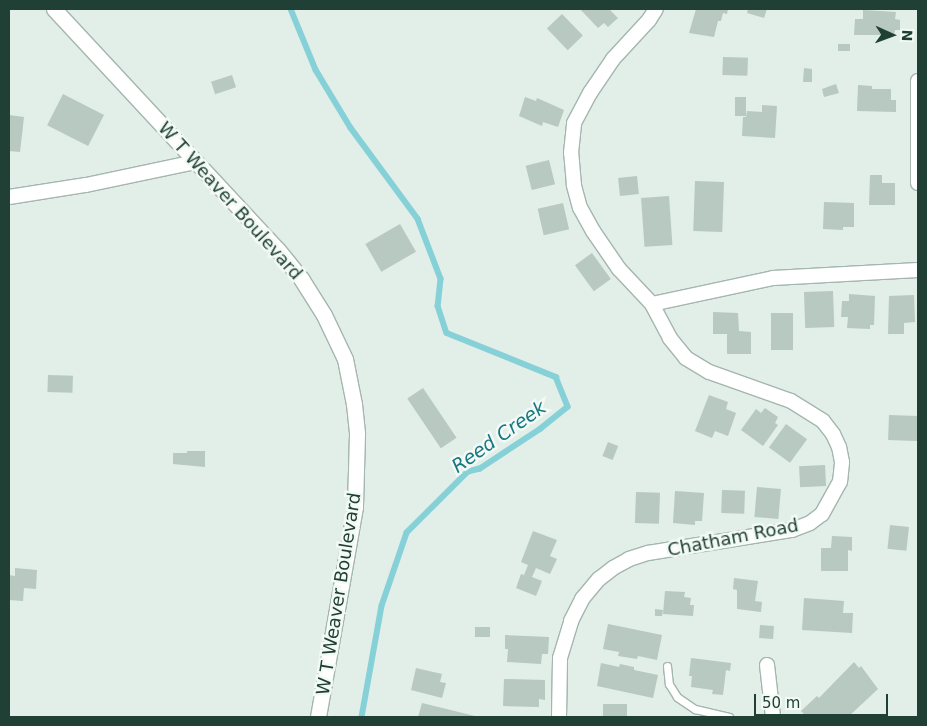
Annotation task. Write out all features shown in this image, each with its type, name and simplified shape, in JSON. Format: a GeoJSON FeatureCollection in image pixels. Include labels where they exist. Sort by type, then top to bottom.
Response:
{"type":"FeatureCollection","features":[{"type":"Feature","properties":{"kind":"main road","name":"W T Weaver Boulevard"},"geometry":{"type":"LineString","coordinates":[[54,9],[278,250],[302,280],[332,329],[345,359],[354,404],[357,434],[355,507],[318,717]]}},
{"type":"Feature","properties":{"kind":"street","name":"Chatham Road"},"geometry":{"type":"LineString","coordinates":[[559,717],[560,658],[564,640],[571,620],[582,599],[606,574],[629,559],[648,553],[792,530],[822,514],[840,482],[842,462],[839,447],[833,434],[824,422],[791,402],[709,372],[686,358],[670,338],[652,304],[619,269],[580,208],[574,184],[571,153],[574,123],[590,93],[613,59],[649,20],[656,9]]}},
{"type":"Feature","properties":{"kind":"street"},"geometry":{"type":"LineString","coordinates":[[918,81],[918,183]]}},
{"type":"Feature","properties":{"kind":"street"},"geometry":{"type":"LineString","coordinates":[[9,197],[86,185],[195,162]]}},
{"type":"Feature","properties":{"kind":"street"},"geometry":{"type":"LineString","coordinates":[[652,304],[773,278],[918,270]]}},
{"type":"Feature","properties":{"kind":"street"},"geometry":{"type":"LineString","coordinates":[[767,665],[773,717]]}},
{"type":"Feature","properties":{"kind":"lane"},"geometry":{"type":"LineString","coordinates":[[667,666],[669,684],[677,697],[695,709],[729,717]]}},
{"type":"Feature","properties":{"kind":"building"},"geometry":{"type":"Polygon","coordinates":[[[580,9],[609,9],[618,18],[608,27],[604,23],[598,28],[580,9]]]}},
{"type":"Feature","properties":{"kind":"building"},"geometry":{"type":"Polygon","coordinates":[[[696,9],[728,9],[727,14],[723,13],[721,21],[718,21],[714,37],[689,33],[696,9]]]}},
{"type":"Feature","properties":{"kind":"building"},"geometry":{"type":"Polygon","coordinates":[[[748,9],[767,9],[764,18],[747,13],[748,9]]]}},
{"type":"Feature","properties":{"kind":"building"},"geometry":{"type":"Polygon","coordinates":[[[863,10],[896,12],[895,19],[900,20],[900,30],[895,30],[894,35],[854,35],[855,19],[863,19],[863,10]]]}},
{"type":"Feature","properties":{"kind":"building"},"geometry":{"type":"Polygon","coordinates":[[[562,14],[583,36],[568,50],[547,29],[562,14]]]}},
{"type":"Feature","properties":{"kind":"building"},"geometry":{"type":"Polygon","coordinates":[[[838,44],[850,44],[850,51],[838,51],[838,44]]]}},
{"type":"Feature","properties":{"kind":"building"},"geometry":{"type":"Polygon","coordinates":[[[723,57],[748,58],[747,76],[722,75],[723,57]]]}},
{"type":"Feature","properties":{"kind":"building"},"geometry":{"type":"Polygon","coordinates":[[[804,68],[812,69],[812,82],[803,82],[804,68]]]}},
{"type":"Feature","properties":{"kind":"building"},"geometry":{"type":"Polygon","coordinates":[[[232,75],[236,87],[215,94],[211,82],[232,75]]]}},
{"type":"Feature","properties":{"kind":"building"},"geometry":{"type":"Polygon","coordinates":[[[836,84],[839,93],[824,97],[822,89],[836,84]]]}},
{"type":"Feature","properties":{"kind":"building"},"geometry":{"type":"Polygon","coordinates":[[[858,85],[872,86],[872,89],[891,89],[891,100],[896,100],[896,112],[857,111],[858,85]]]}},
{"type":"Feature","properties":{"kind":"building"},"geometry":{"type":"Polygon","coordinates":[[[63,94],[104,115],[88,146],[47,125],[63,94]]]}},
{"type":"Feature","properties":{"kind":"building"},"geometry":{"type":"Polygon","coordinates":[[[525,97],[536,101],[537,98],[564,110],[558,127],[543,122],[542,126],[519,116],[525,97]]]}},
{"type":"Feature","properties":{"kind":"building"},"geometry":{"type":"Polygon","coordinates":[[[735,97],[746,97],[746,116],[735,116],[735,97]]]}},
{"type":"Feature","properties":{"kind":"building"},"geometry":{"type":"Polygon","coordinates":[[[762,105],[777,106],[775,138],[742,136],[743,117],[746,117],[747,111],[762,112],[762,105]]]}},
{"type":"Feature","properties":{"kind":"building"},"geometry":{"type":"Polygon","coordinates":[[[9,115],[24,117],[20,152],[9,151],[9,115]]]}},
{"type":"Feature","properties":{"kind":"building"},"geometry":{"type":"Polygon","coordinates":[[[549,160],[555,184],[532,190],[526,166],[549,160]]]}},
{"type":"Feature","properties":{"kind":"building"},"geometry":{"type":"Polygon","coordinates":[[[870,175],[882,175],[882,183],[895,183],[895,205],[869,205],[870,175]]]}},
{"type":"Feature","properties":{"kind":"building"},"geometry":{"type":"Polygon","coordinates":[[[637,176],[639,194],[620,196],[618,178],[637,176]]]}},
{"type":"Feature","properties":{"kind":"building"},"geometry":{"type":"Polygon","coordinates":[[[695,181],[724,182],[722,232],[693,231],[695,181]]]}},
{"type":"Feature","properties":{"kind":"building"},"geometry":{"type":"Polygon","coordinates":[[[669,196],[672,245],[644,247],[641,198],[669,196]]]}},
{"type":"Feature","properties":{"kind":"building"},"geometry":{"type":"Polygon","coordinates":[[[824,202],[854,203],[854,227],[843,227],[843,230],[823,229],[824,202]]]}},
{"type":"Feature","properties":{"kind":"building"},"geometry":{"type":"Polygon","coordinates":[[[563,203],[569,229],[544,235],[538,209],[563,203]]]}},
{"type":"Feature","properties":{"kind":"building"},"geometry":{"type":"Polygon","coordinates":[[[400,224],[416,252],[381,272],[365,244],[400,224]]]}},
{"type":"Feature","properties":{"kind":"building"},"geometry":{"type":"Polygon","coordinates":[[[592,253],[611,279],[594,291],[575,265],[592,253]]]}},
{"type":"Feature","properties":{"kind":"building"},"geometry":{"type":"Polygon","coordinates":[[[833,291],[834,327],[805,328],[804,292],[833,291]]]}},
{"type":"Feature","properties":{"kind":"building"},"geometry":{"type":"Polygon","coordinates":[[[849,294],[875,296],[874,325],[870,325],[870,329],[847,328],[848,317],[841,317],[842,301],[849,301],[849,294]]]}},
{"type":"Feature","properties":{"kind":"building"},"geometry":{"type":"Polygon","coordinates":[[[914,295],[915,322],[904,323],[904,334],[888,334],[889,296],[914,295]]]}},
{"type":"Feature","properties":{"kind":"building"},"geometry":{"type":"Polygon","coordinates":[[[713,312],[738,313],[739,331],[751,332],[751,354],[727,354],[727,334],[713,334],[713,312]]]}},
{"type":"Feature","properties":{"kind":"building"},"geometry":{"type":"Polygon","coordinates":[[[771,313],[793,313],[793,350],[771,350],[771,313]]]}},
{"type":"Feature","properties":{"kind":"building"},"geometry":{"type":"Polygon","coordinates":[[[48,375],[73,376],[72,393],[47,392],[48,375]]]}},
{"type":"Feature","properties":{"kind":"building"},"geometry":{"type":"Polygon","coordinates":[[[423,388],[457,438],[441,448],[407,399],[423,388]]]}},
{"type":"Feature","properties":{"kind":"building"},"geometry":{"type":"Polygon","coordinates":[[[709,395],[728,402],[726,409],[736,413],[728,436],[715,431],[712,438],[695,431],[709,395]]]}},
{"type":"Feature","properties":{"kind":"building"},"geometry":{"type":"Polygon","coordinates":[[[765,408],[778,417],[775,423],[778,425],[763,446],[741,430],[756,409],[761,413],[765,408]]]}},
{"type":"Feature","properties":{"kind":"building"},"geometry":{"type":"Polygon","coordinates":[[[889,415],[918,416],[917,441],[888,440],[889,415]]]}},
{"type":"Feature","properties":{"kind":"building"},"geometry":{"type":"Polygon","coordinates":[[[786,424],[807,439],[790,463],[769,447],[786,424]]]}},
{"type":"Feature","properties":{"kind":"building"},"geometry":{"type":"Polygon","coordinates":[[[608,442],[618,446],[613,460],[602,456],[608,442]]]}},
{"type":"Feature","properties":{"kind":"building"},"geometry":{"type":"Polygon","coordinates":[[[187,451],[205,451],[205,467],[173,464],[173,453],[187,453],[187,451]]]}},
{"type":"Feature","properties":{"kind":"building"},"geometry":{"type":"Polygon","coordinates":[[[825,465],[826,486],[800,487],[799,466],[825,465]]]}},
{"type":"Feature","properties":{"kind":"building"},"geometry":{"type":"Polygon","coordinates":[[[757,487],[781,489],[778,519],[754,517],[757,487]]]}},
{"type":"Feature","properties":{"kind":"building"},"geometry":{"type":"Polygon","coordinates":[[[722,490],[745,491],[744,514],[721,513],[722,490]]]}},
{"type":"Feature","properties":{"kind":"building"},"geometry":{"type":"Polygon","coordinates":[[[675,491],[704,493],[702,521],[695,521],[695,525],[673,523],[675,491]]]}},
{"type":"Feature","properties":{"kind":"building"},"geometry":{"type":"Polygon","coordinates":[[[636,492],[660,493],[659,524],[635,523],[636,492]]]}},
{"type":"Feature","properties":{"kind":"building"},"geometry":{"type":"Polygon","coordinates":[[[890,525],[909,527],[906,551],[887,549],[890,525]]]}},
{"type":"Feature","properties":{"kind":"building"},"geometry":{"type":"Polygon","coordinates":[[[533,531],[557,540],[550,556],[557,559],[550,574],[536,568],[532,577],[542,581],[536,596],[516,588],[521,574],[524,575],[528,565],[521,562],[533,531]]]}},
{"type":"Feature","properties":{"kind":"building"},"geometry":{"type":"Polygon","coordinates":[[[832,536],[852,537],[852,551],[848,550],[848,571],[821,571],[821,548],[831,548],[832,536]]]}},
{"type":"Feature","properties":{"kind":"building"},"geometry":{"type":"Polygon","coordinates":[[[15,568],[37,570],[36,589],[24,588],[23,601],[9,600],[9,575],[15,576],[15,568]]]}},
{"type":"Feature","properties":{"kind":"building"},"geometry":{"type":"Polygon","coordinates":[[[734,578],[758,581],[755,601],[762,602],[761,612],[737,609],[737,590],[733,589],[734,578]]]}},
{"type":"Feature","properties":{"kind":"building"},"geometry":{"type":"Polygon","coordinates":[[[665,591],[685,592],[684,597],[691,598],[690,605],[694,605],[693,616],[663,614],[665,591]]]}},
{"type":"Feature","properties":{"kind":"building"},"geometry":{"type":"Polygon","coordinates":[[[804,598],[844,601],[843,613],[853,613],[852,633],[802,630],[804,598]]]}},
{"type":"Feature","properties":{"kind":"building"},"geometry":{"type":"Polygon","coordinates":[[[655,609],[663,610],[662,616],[655,616],[655,609]]]}},
{"type":"Feature","properties":{"kind":"building"},"geometry":{"type":"Polygon","coordinates":[[[608,624],[662,635],[657,660],[638,656],[637,659],[618,656],[619,652],[603,649],[608,624]]]}},
{"type":"Feature","properties":{"kind":"building"},"geometry":{"type":"Polygon","coordinates":[[[760,625],[774,626],[773,639],[759,638],[760,625]]]}},
{"type":"Feature","properties":{"kind":"building"},"geometry":{"type":"Polygon","coordinates":[[[475,627],[490,627],[490,637],[475,637],[475,627]]]}},
{"type":"Feature","properties":{"kind":"building"},"geometry":{"type":"Polygon","coordinates":[[[505,635],[549,637],[548,654],[542,654],[541,664],[507,662],[508,649],[505,649],[505,635]]]}},
{"type":"Feature","properties":{"kind":"building"},"geometry":{"type":"Polygon","coordinates":[[[691,658],[731,663],[730,671],[726,670],[723,695],[712,694],[713,690],[691,687],[692,676],[689,676],[691,658]]]}},
{"type":"Feature","properties":{"kind":"building"},"geometry":{"type":"Polygon","coordinates":[[[854,662],[859,668],[861,666],[878,689],[848,717],[807,717],[801,711],[817,696],[819,698],[854,662]]]}},
{"type":"Feature","properties":{"kind":"building"},"geometry":{"type":"Polygon","coordinates":[[[601,663],[619,667],[620,664],[634,667],[634,670],[658,675],[653,698],[597,686],[601,663]]]}},
{"type":"Feature","properties":{"kind":"building"},"geometry":{"type":"Polygon","coordinates":[[[416,668],[442,674],[440,682],[446,683],[442,698],[411,690],[416,668]]]}},
{"type":"Feature","properties":{"kind":"building"},"geometry":{"type":"Polygon","coordinates":[[[504,679],[545,680],[545,700],[539,699],[539,707],[503,706],[504,679]]]}},
{"type":"Feature","properties":{"kind":"building"},"geometry":{"type":"Polygon","coordinates":[[[422,703],[479,717],[418,717],[422,703]]]}},
{"type":"Feature","properties":{"kind":"building"},"geometry":{"type":"Polygon","coordinates":[[[603,704],[627,704],[627,717],[603,717],[603,704]]]}},
{"type":"Feature","properties":{"kind":"waterway","name":"Reed Creek"},"geometry":{"type":"LineString","coordinates":[[291,9],[316,70],[351,128],[418,219],[441,279],[438,306],[447,333],[556,377],[568,407],[541,429],[480,469],[468,472],[407,533],[382,606],[362,717]]}}]}
